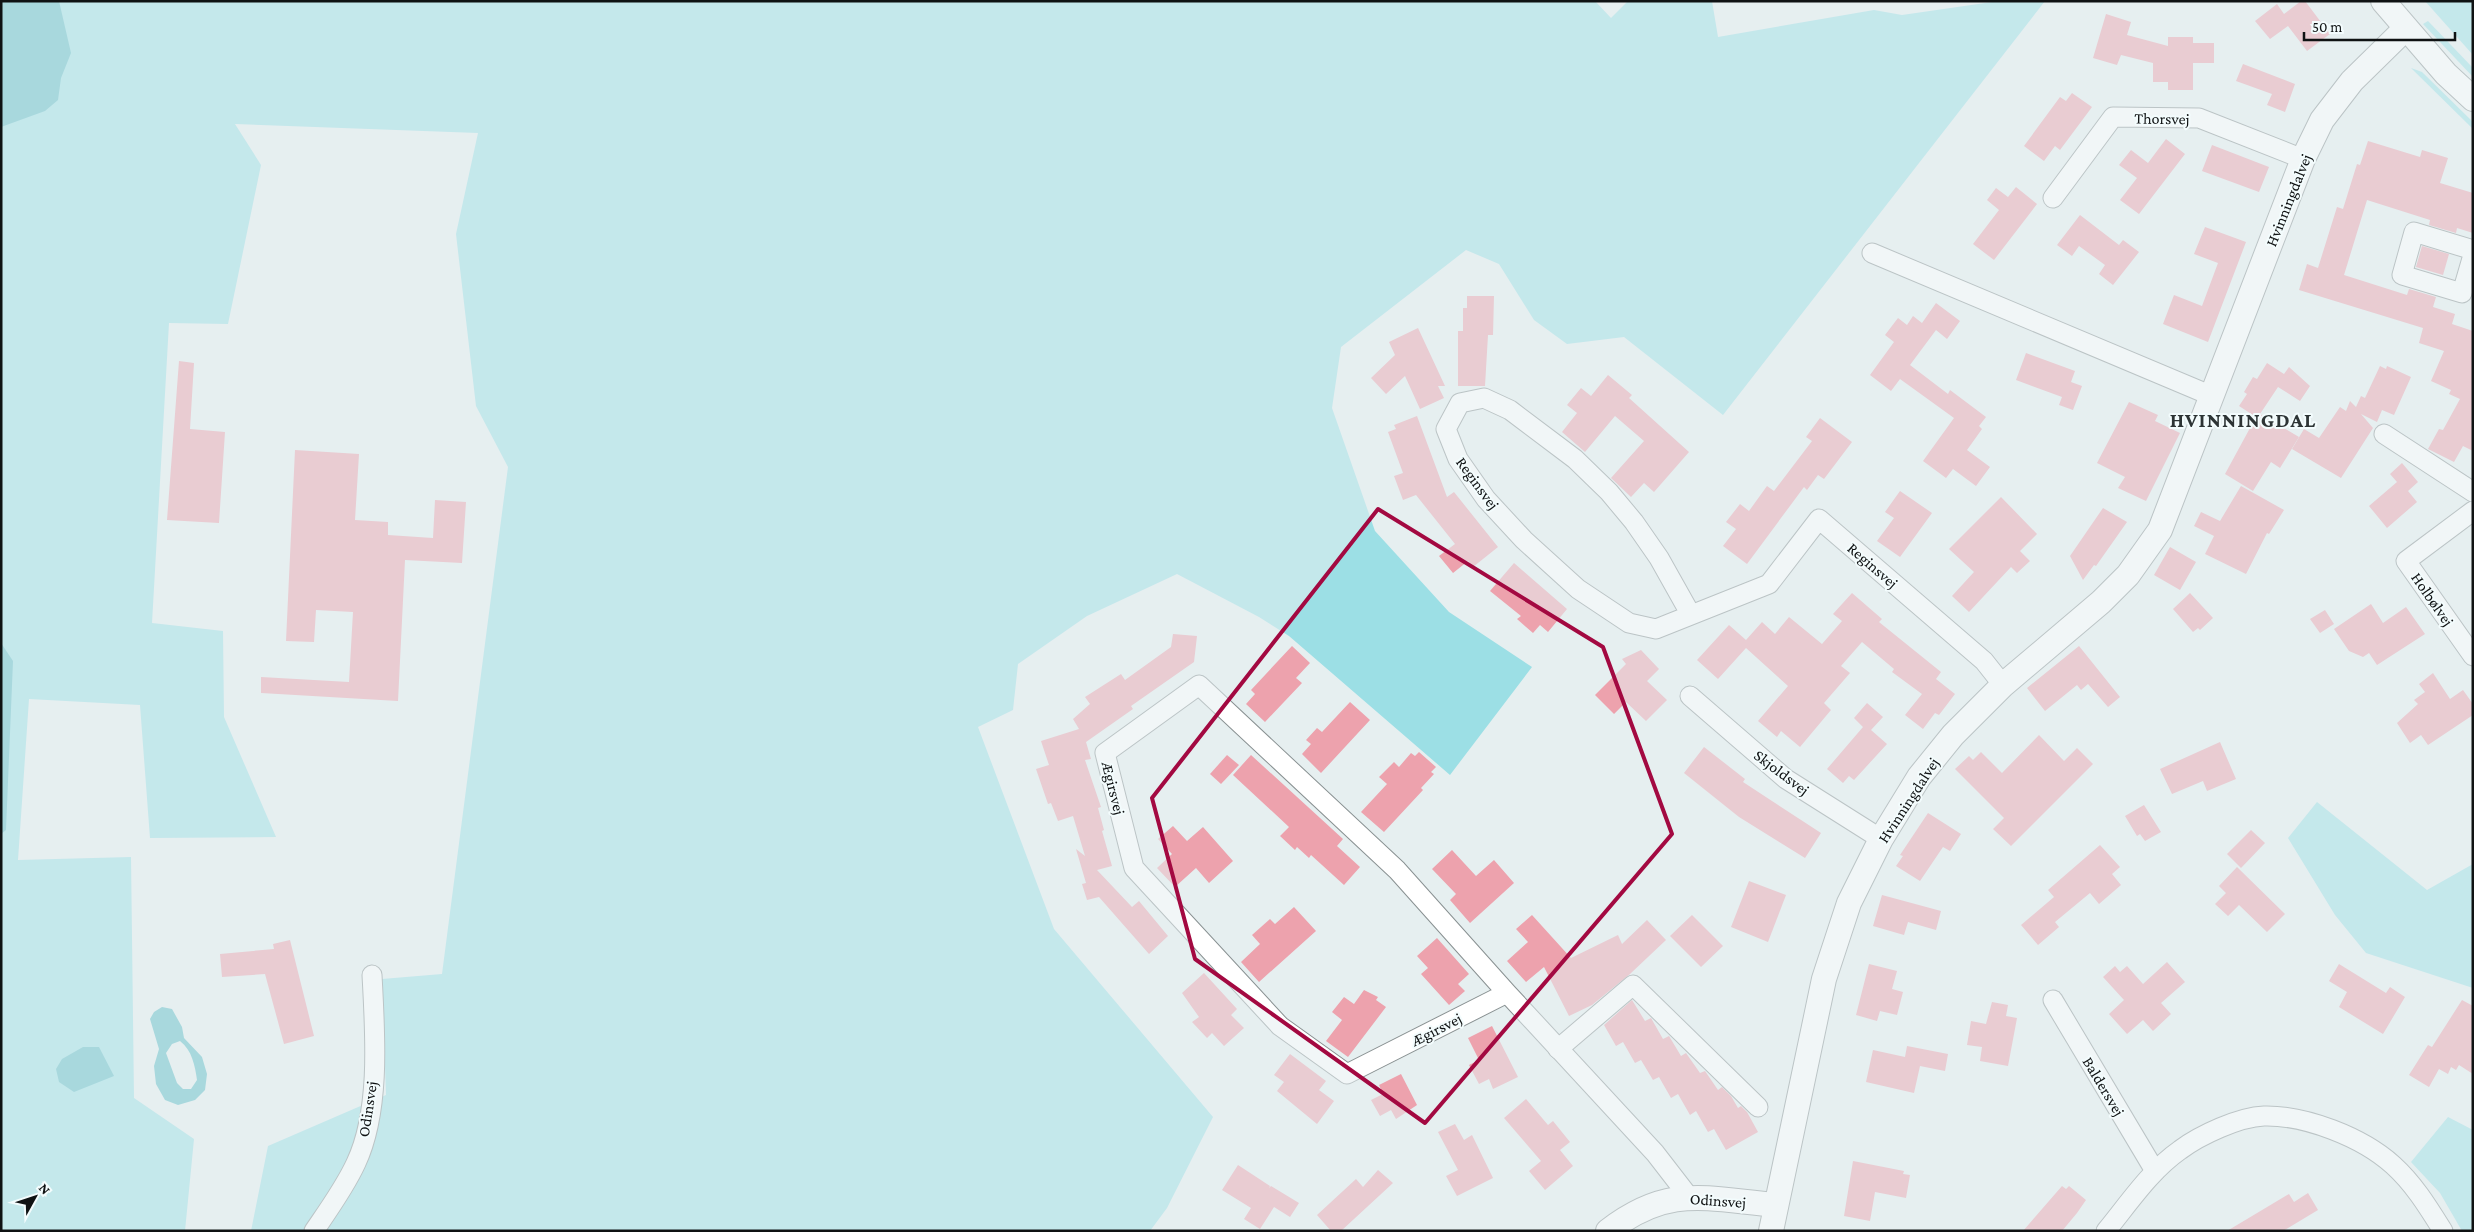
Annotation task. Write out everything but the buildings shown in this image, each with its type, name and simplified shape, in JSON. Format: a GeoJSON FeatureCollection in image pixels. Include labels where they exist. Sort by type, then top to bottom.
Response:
{"type":"FeatureCollection","features":[{"type":"Feature","properties":{"kind":"street"},"geometry":{"type":"LineString","coordinates":[[2383,1],[2405,29],[2446,74],[2473,99]]}},
{"type":"Feature","properties":{"kind":"street","name":"Hvinningdalvej"},"geometry":{"type":"LineString","coordinates":[[1771,1231],[1824,979],[1848,903],[1881,839],[1919,777],[1953,735],[2003,685],[2101,602],[2128,575],[2160,530],[2303,159],[2322,120],[2352,81],[2405,29]]}},
{"type":"Feature","properties":{"kind":"street","name":"Thorsvej"},"geometry":{"type":"LineString","coordinates":[[2053,198],[2113,117],[2199,118],[2303,159]]}},
{"type":"Feature","properties":{"kind":"street"},"geometry":{"type":"LineString","coordinates":[[2473,250],[2414,232],[2402,275],[2462,292],[2469,278],[2473,255]]}},
{"type":"Feature","properties":{"kind":"street"},"geometry":{"type":"LineString","coordinates":[[1872,253],[2212,396]]}},
{"type":"Feature","properties":{"kind":"street","name":"Reginsvej"},"geometry":{"type":"LineString","coordinates":[[1691,615],[1659,558],[1634,522],[1609,492],[1575,459],[1510,410],[1484,398],[1460,403],[1446,429],[1458,459],[1486,498],[1524,540],[1578,589],[1629,623],[1656,629],[1769,584],[1818,519],[1984,662],[2003,685]]}},
{"type":"Feature","properties":{"kind":"street"},"geometry":{"type":"LineString","coordinates":[[2384,434],[2473,492]]}},
{"type":"Feature","properties":{"kind":"street","name":"Holbølvej"},"geometry":{"type":"LineString","coordinates":[[2473,511],[2406,561],[2473,656]]}},
{"type":"Feature","properties":{"kind":"street","name":"Ægirsvej"},"geometry":{"type":"LineString","coordinates":[[1507,993],[1347,1074],[1280,1026],[1134,868],[1105,753],[1200,684],[1398,870],[1507,993],[1655,1153],[1689,1196]]}},
{"type":"Feature","properties":{"kind":"street","name":"Skjoldsvej"},"geometry":{"type":"LineString","coordinates":[[1690,696],[1786,779],[1881,839]]}},
{"type":"Feature","properties":{"kind":"street","name":"Odinsvej"},"geometry":{"type":"LineString","coordinates":[[314,1231],[356,1162],[369,1121],[376,1049],[372,974]]}},
{"type":"Feature","properties":{"kind":"street"},"geometry":{"type":"LineString","coordinates":[[1558,1049],[1633,985],[1758,1107]]}},
{"type":"Feature","properties":{"kind":"street","name":"Baldersvej"},"geometry":{"type":"LineString","coordinates":[[2053,1000],[2154,1172]]}},
{"type":"Feature","properties":{"kind":"street"},"geometry":{"type":"LineString","coordinates":[[2106,1231],[2154,1172],[2180,1150],[2216,1129],[2263,1116],[2308,1122],[2348,1135],[2392,1164],[2419,1193],[2443,1231]]}},
{"type":"Feature","properties":{"kind":"street","name":"Odinsvej"},"geometry":{"type":"LineString","coordinates":[[1608,1231],[1628,1216],[1656,1202],[1689,1196],[1776,1205]]}},
{"type":"Feature","properties":{"kind":"highlighted area"},"geometry":{"type":"Polygon","coordinates":[[[1378,509],[1603,647],[1672,834],[1425,1123],[1195,959],[1152,798],[1378,509]]]}},
{"type":"Feature","properties":{"kind":"shaded area"},"geometry":{"type":"Polygon","coordinates":[[[1,1],[1595,1],[1611,18],[1628,1],[1712,1],[1718,37],[1874,10],[1902,15],[1999,1],[2045,1],[1723,415],[1624,337],[1567,344],[1534,320],[1499,264],[1466,250],[1341,347],[1332,408],[1375,531],[1449,612],[1532,667],[1450,775],[1289,636],[1259,617],[1177,574],[1087,616],[1018,664],[1013,710],[978,727],[1054,929],[1213,1117],[1167,1208],[1150,1231],[251,1231],[268,1146],[386,1095],[382,979],[442,974],[508,467],[476,406],[456,234],[478,133],[235,124],[261,165],[228,324],[169,323],[152,623],[223,631],[224,717],[276,837],[150,838],[140,705],[29,699],[18,860],[131,857],[134,1098],[194,1139],[185,1231],[1,1231],[1,1]]]}},
{"type":"Feature","properties":{"kind":"shaded area"},"geometry":{"type":"Polygon","coordinates":[[[1,1],[59,1],[71,53],[61,78],[58,100],[45,111],[1,127],[1,1]]]}},
{"type":"Feature","properties":{"kind":"shaded area"},"geometry":{"type":"Polygon","coordinates":[[[2425,1],[2473,1],[2473,55],[2425,1]]]}},
{"type":"Feature","properties":{"kind":"shaded area"},"geometry":{"type":"Polygon","coordinates":[[[2428,21],[2473,68],[2473,77],[2423,24],[2428,21]]]}},
{"type":"Feature","properties":{"kind":"shaded area"},"geometry":{"type":"Polygon","coordinates":[[[2411,68],[2422,72],[2473,122],[2473,129],[2411,68]]]}},
{"type":"Feature","properties":{"kind":"shaded area"},"geometry":{"type":"Polygon","coordinates":[[[1,643],[13,661],[6,830],[1,834],[1,643]]]}},
{"type":"Feature","properties":{"kind":"shaded area"},"geometry":{"type":"Polygon","coordinates":[[[2317,802],[2427,890],[2473,864],[2473,988],[2366,953],[2335,915],[2288,838],[2317,802]]]}},
{"type":"Feature","properties":{"kind":"shaded area"},"geometry":{"type":"Polygon","coordinates":[[[162,1007],[172,1009],[182,1027],[184,1038],[202,1057],[207,1074],[205,1090],[195,1100],[178,1105],[165,1100],[156,1084],[154,1066],[159,1049],[150,1019],[154,1012],[162,1007]],[[180,1041],[172,1044],[166,1053],[177,1083],[183,1089],[191,1089],[197,1080],[192,1059],[180,1041]]]}},
{"type":"Feature","properties":{"kind":"shaded area"},"geometry":{"type":"Polygon","coordinates":[[[83,1047],[99,1047],[114,1076],[74,1092],[59,1082],[56,1069],[62,1059],[83,1047]]]}},
{"type":"Feature","properties":{"kind":"shaded area"},"geometry":{"type":"Polygon","coordinates":[[[2448,1117],[2473,1130],[2473,1231],[2462,1231],[2440,1193],[2411,1162],[2448,1117]]]}},
{"type":"Feature","properties":{"kind":"district","name":"HVINNINGDAL"},"geometry":{"type":"Point","coordinates":[2243,420]}}]}
